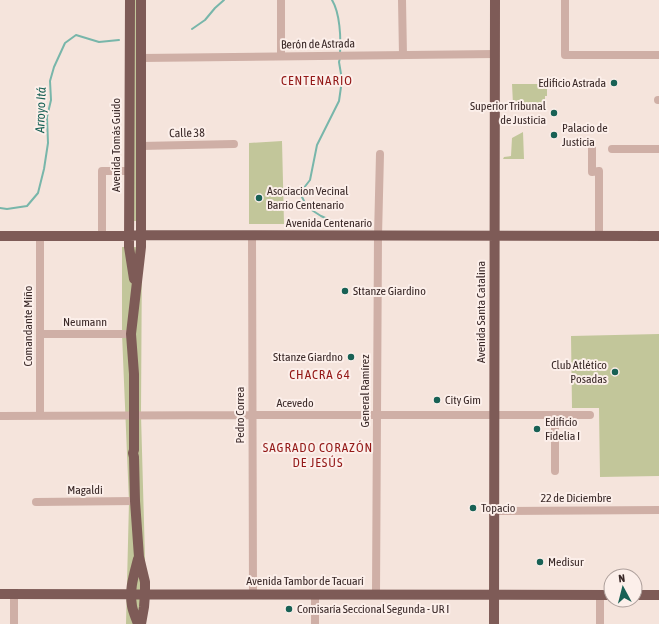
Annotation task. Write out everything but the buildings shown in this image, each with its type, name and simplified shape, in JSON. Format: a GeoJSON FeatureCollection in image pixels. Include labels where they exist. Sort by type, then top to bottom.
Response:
{"type":"FeatureCollection","features":[{"type":"Feature","properties":{"kind":"main road","name":"Avenida Tomás Guido"},"geometry":{"type":"LineString","coordinates":[[130,0],[129,247],[136,289]]}},
{"type":"Feature","properties":{"kind":"main road","name":"Avenida Tomás Guido"},"geometry":{"type":"LineString","coordinates":[[139,624],[144,607],[145,594],[139,557],[135,501],[134,374],[131,334],[141,247],[141,0]]}},
{"type":"Feature","properties":{"kind":"main road","name":"Avenida Santa Catalina"},"geometry":{"type":"LineString","coordinates":[[494,624],[495,0]]}},
{"type":"Feature","properties":{"kind":"main road","name":"Avenida Centenario"},"geometry":{"type":"LineString","coordinates":[[0,236],[659,236]]}},
{"type":"Feature","properties":{"kind":"main road","name":"Avenida Tomás Guido"},"geometry":{"type":"LineString","coordinates":[[139,557],[131,582],[132,607],[139,624]]}},
{"type":"Feature","properties":{"kind":"main road","name":"Avenida Tambor de Tacuarí"},"geometry":{"type":"LineString","coordinates":[[0,594],[600,594]]}},
{"type":"Feature","properties":{"kind":"main road"},"geometry":{"type":"LineString","coordinates":[[643,594],[659,594]]}},
{"type":"Feature","properties":{"kind":"street"},"geometry":{"type":"LineString","coordinates":[[281,0],[281,56]]}},
{"type":"Feature","properties":{"kind":"street"},"geometry":{"type":"LineString","coordinates":[[402,0],[403,55]]}},
{"type":"Feature","properties":{"kind":"street"},"geometry":{"type":"LineString","coordinates":[[565,0],[565,56],[659,55]]}},
{"type":"Feature","properties":{"kind":"street","name":"Berón de Astrada"},"geometry":{"type":"LineString","coordinates":[[141,58],[495,54]]}},
{"type":"Feature","properties":{"kind":"street","name":"Calle 38"},"geometry":{"type":"LineString","coordinates":[[141,146],[234,144]]}},
{"type":"Feature","properties":{"kind":"street"},"geometry":{"type":"LineString","coordinates":[[592,144],[592,172],[599,171],[599,236]]}},
{"type":"Feature","properties":{"kind":"street"},"geometry":{"type":"LineString","coordinates":[[612,149],[659,149]]}},
{"type":"Feature","properties":{"kind":"street","name":"General Ramírez"},"geometry":{"type":"LineString","coordinates":[[376,594],[378,236],[380,154]]}},
{"type":"Feature","properties":{"kind":"street"},"geometry":{"type":"LineString","coordinates":[[102,236],[102,171],[129,171]]}},
{"type":"Feature","properties":{"kind":"street","name":"Pedro Correa"},"geometry":{"type":"LineString","coordinates":[[252,235],[253,594]]}},
{"type":"Feature","properties":{"kind":"street","name":"Comandante Miño"},"geometry":{"type":"LineString","coordinates":[[40,236],[40,416]]}},
{"type":"Feature","properties":{"kind":"street","name":"Neumann"},"geometry":{"type":"LineString","coordinates":[[40,334],[131,334]]}},
{"type":"Feature","properties":{"kind":"street","name":"Acevedo"},"geometry":{"type":"LineString","coordinates":[[0,416],[252,414],[590,415]]}},
{"type":"Feature","properties":{"kind":"street"},"geometry":{"type":"LineString","coordinates":[[555,415],[555,471]]}},
{"type":"Feature","properties":{"kind":"street","name":"Magaldi"},"geometry":{"type":"LineString","coordinates":[[36,502],[135,501]]}},
{"type":"Feature","properties":{"kind":"street","name":"22 de Diciembre"},"geometry":{"type":"LineString","coordinates":[[494,510],[659,510]]}},
{"type":"Feature","properties":{"kind":"street"},"geometry":{"type":"LineString","coordinates":[[14,594],[14,624]]}},
{"type":"Feature","properties":{"kind":"street"},"geometry":{"type":"LineString","coordinates":[[315,594],[315,624]]}},
{"type":"Feature","properties":{"kind":"street"},"geometry":{"type":"LineString","coordinates":[[600,594],[600,624]]}},
{"type":"Feature","properties":{"kind":"green space"},"geometry":{"type":"Polygon","coordinates":[[[134,0],[139,0],[139,221],[133,221],[134,0]]]}},
{"type":"Feature","properties":{"kind":"green space"},"geometry":{"type":"Polygon","coordinates":[[[512,84],[547,84],[547,96],[545,96],[545,103],[513,104],[512,84]]]}},
{"type":"Feature","properties":{"kind":"green space"},"geometry":{"type":"Polygon","coordinates":[[[523,132],[524,159],[503,159],[504,157],[511,156],[512,138],[523,132]]]}},
{"type":"Feature","properties":{"kind":"green space"},"geometry":{"type":"Polygon","coordinates":[[[282,141],[284,224],[249,224],[249,143],[282,141]]]}},
{"type":"Feature","properties":{"kind":"green space"},"geometry":{"type":"Polygon","coordinates":[[[122,247],[142,247],[141,415],[146,594],[145,624],[126,624],[129,502],[122,334],[122,247]]]}},
{"type":"Feature","properties":{"kind":"green space","name":"Club Atlético Posadas"},"geometry":{"type":"Polygon","coordinates":[[[659,334],[659,476],[600,477],[599,408],[572,408],[571,336],[659,334]]]}},
{"type":"Feature","properties":{"kind":"waterway","name":"Arroyo Itá"},"geometry":{"type":"LineString","coordinates":[[192,29],[205,20],[224,0]]}},
{"type":"Feature","properties":{"kind":"waterway"},"geometry":{"type":"LineString","coordinates":[[332,0],[337,12],[340,33],[340,53]]}},
{"type":"Feature","properties":{"kind":"waterway","name":"Arroyo Itá"},"geometry":{"type":"LineString","coordinates":[[0,208],[7,209],[27,206],[38,193],[48,143],[47,117],[51,100],[50,81],[54,67],[65,43],[76,35],[99,42],[119,40]]}},
{"type":"Feature","properties":{"kind":"waterway"},"geometry":{"type":"LineString","coordinates":[[334,222],[307,207],[300,193],[310,180],[317,145],[339,101],[342,80],[339,62],[340,58]]}},
{"type":"Feature","properties":{"kind":"place","name":"Edificio Astrada"},"geometry":{"type":"Point","coordinates":[614,83]}},
{"type":"Feature","properties":{"kind":"place","name":"Superior Tribunal de Justicia"},"geometry":{"type":"Point","coordinates":[554,113]}},
{"type":"Feature","properties":{"kind":"place","name":"Palacio de Justicia"},"geometry":{"type":"Point","coordinates":[554,135]}},
{"type":"Feature","properties":{"kind":"place","name":"Asociacion Vecinal Barrio Centenario"},"geometry":{"type":"Point","coordinates":[259,198]}},
{"type":"Feature","properties":{"kind":"place","name":"Sttanze Giardino"},"geometry":{"type":"Point","coordinates":[345,291]}},
{"type":"Feature","properties":{"kind":"place","name":"Sttanze Giardno"},"geometry":{"type":"Point","coordinates":[351,357]}},
{"type":"Feature","properties":{"kind":"place","name":"Club Atlético Posadas"},"geometry":{"type":"Point","coordinates":[615,372]}},
{"type":"Feature","properties":{"kind":"place","name":"City Gim"},"geometry":{"type":"Point","coordinates":[437,400]}},
{"type":"Feature","properties":{"kind":"place","name":"Edificio Fidelia I"},"geometry":{"type":"Point","coordinates":[537,429]}},
{"type":"Feature","properties":{"kind":"place","name":"Topacio"},"geometry":{"type":"Point","coordinates":[473,508]}},
{"type":"Feature","properties":{"kind":"place","name":"Medisur"},"geometry":{"type":"Point","coordinates":[540,562]}},
{"type":"Feature","properties":{"kind":"place","name":"Comisaría Seccional Segunda - UR I"},"geometry":{"type":"Point","coordinates":[289,609]}},
{"type":"Feature","properties":{"kind":"district","name":"CENTENARIO"},"geometry":{"type":"Point","coordinates":[317,80]}},
{"type":"Feature","properties":{"kind":"district","name":"CHACRA 64"},"geometry":{"type":"Point","coordinates":[320,374]}},
{"type":"Feature","properties":{"kind":"district","name":"SAGRADO CORAZÓN DE JESÚS"},"geometry":{"type":"Point","coordinates":[318,454]}}]}
